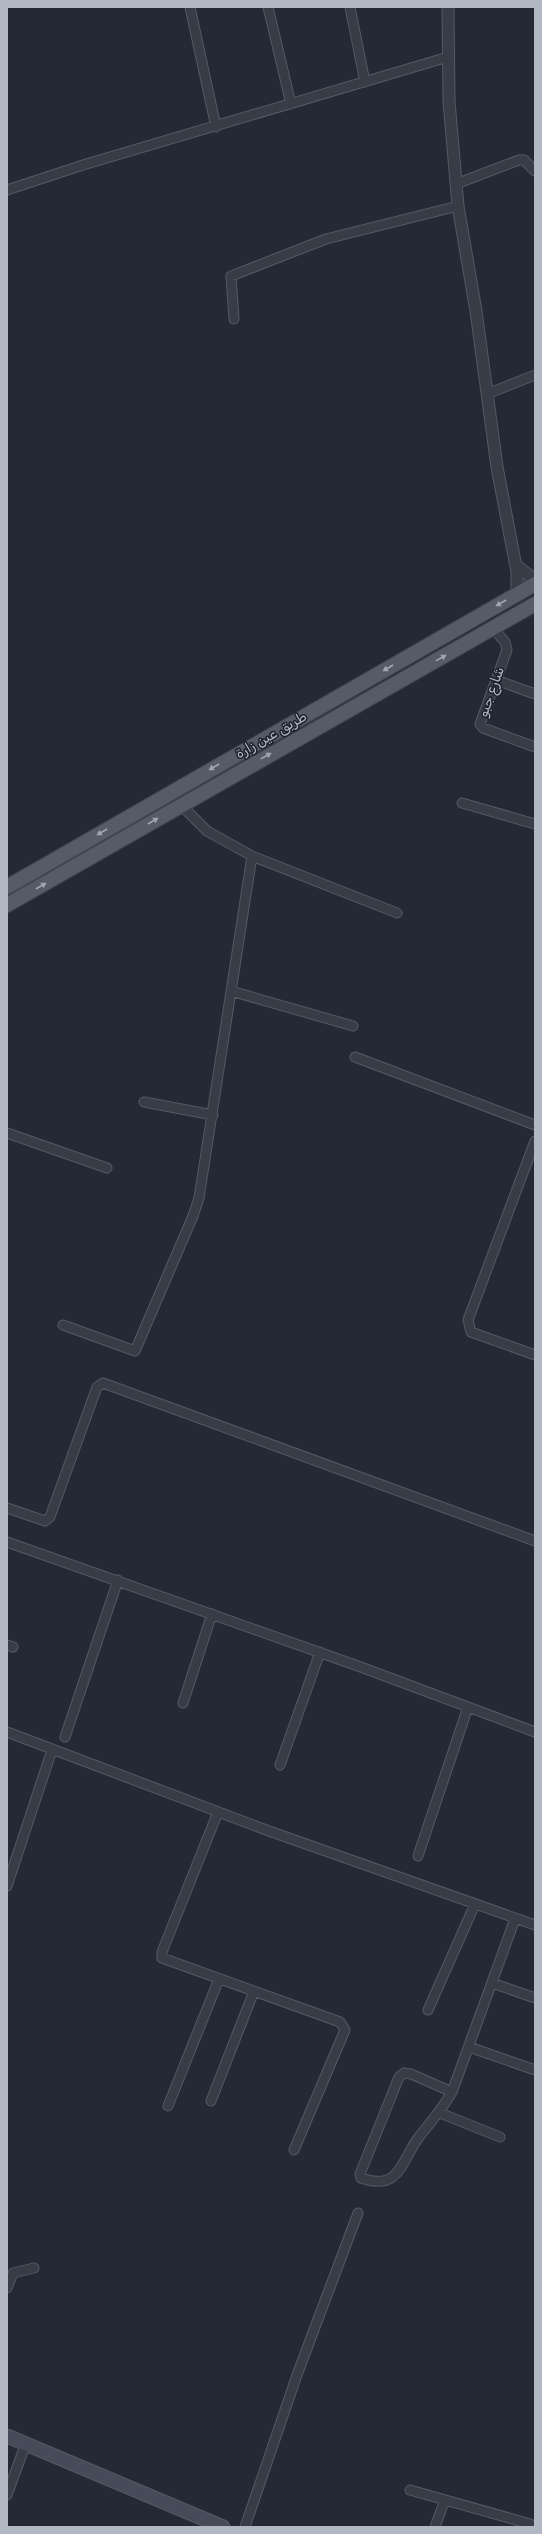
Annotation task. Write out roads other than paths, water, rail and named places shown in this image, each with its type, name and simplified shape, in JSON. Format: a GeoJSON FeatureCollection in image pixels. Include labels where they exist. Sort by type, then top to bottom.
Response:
{"type":"FeatureCollection","features":[{"type":"Feature","properties":{"kind":"main road","name":"طريق عين زارة"},"geometry":{"type":"LineString","coordinates":[[7,887],[535,584]]}},
{"type":"Feature","properties":{"kind":"main road","name":"طريق عين زارة"},"geometry":{"type":"LineString","coordinates":[[7,905],[535,604]]}},
{"type":"Feature","properties":{"kind":"main road"},"geometry":{"type":"LineString","coordinates":[[7,2436],[223,2527]]}},
{"type":"Feature","properties":{"kind":"street"},"geometry":{"type":"LineString","coordinates":[[190,7],[216,127]]}},
{"type":"Feature","properties":{"kind":"street"},"geometry":{"type":"LineString","coordinates":[[268,7],[291,104]]}},
{"type":"Feature","properties":{"kind":"street"},"geometry":{"type":"LineString","coordinates":[[350,7],[365,82]]}},
{"type":"Feature","properties":{"kind":"street"},"geometry":{"type":"LineString","coordinates":[[448,7],[448,57],[458,206],[497,467],[516,564],[517,594]]}},
{"type":"Feature","properties":{"kind":"street"},"geometry":{"type":"LineString","coordinates":[[7,190],[83,164],[216,127],[448,57]]}},
{"type":"Feature","properties":{"kind":"street"},"geometry":{"type":"LineString","coordinates":[[456,184],[519,160],[524,160],[535,171]]}},
{"type":"Feature","properties":{"kind":"street"},"geometry":{"type":"LineString","coordinates":[[234,319],[231,276],[326,239],[458,206]]}},
{"type":"Feature","properties":{"kind":"street"},"geometry":{"type":"LineString","coordinates":[[487,394],[535,375]]}},
{"type":"Feature","properties":{"kind":"street"},"geometry":{"type":"LineString","coordinates":[[516,564],[535,580]]}},
{"type":"Feature","properties":{"kind":"street","name":"شارع جبو"},"geometry":{"type":"LineString","coordinates":[[493,628],[507,647],[480,720],[481,726],[535,747]]}},
{"type":"Feature","properties":{"kind":"street"},"geometry":{"type":"LineString","coordinates":[[496,680],[535,694]]}},
{"type":"Feature","properties":{"kind":"street"},"geometry":{"type":"LineString","coordinates":[[462,803],[535,824]]}},
{"type":"Feature","properties":{"kind":"street"},"geometry":{"type":"LineString","coordinates":[[181,805],[207,831],[252,856],[397,913]]}},
{"type":"Feature","properties":{"kind":"street"},"geometry":{"type":"LineString","coordinates":[[63,1325],[132,1351],[136,1349],[200,1198],[252,856]]}},
{"type":"Feature","properties":{"kind":"street"},"geometry":{"type":"LineString","coordinates":[[231,990],[353,1026]]}},
{"type":"Feature","properties":{"kind":"street"},"geometry":{"type":"LineString","coordinates":[[355,1057],[535,1125]]}},
{"type":"Feature","properties":{"kind":"street"},"geometry":{"type":"LineString","coordinates":[[144,1102],[213,1115]]}},
{"type":"Feature","properties":{"kind":"street"},"geometry":{"type":"LineString","coordinates":[[7,1133],[107,1168]]}},
{"type":"Feature","properties":{"kind":"street"},"geometry":{"type":"LineString","coordinates":[[535,1141],[468,1320],[471,1332],[535,1356]]}},
{"type":"Feature","properties":{"kind":"street"},"geometry":{"type":"LineString","coordinates":[[7,1508],[45,1521],[50,1517],[97,1387],[103,1383],[535,1541]]}},
{"type":"Feature","properties":{"kind":"street"},"geometry":{"type":"LineString","coordinates":[[7,1542],[320,1652],[535,1732]]}},
{"type":"Feature","properties":{"kind":"street"},"geometry":{"type":"LineString","coordinates":[[65,1737],[118,1580]]}},
{"type":"Feature","properties":{"kind":"street"},"geometry":{"type":"LineString","coordinates":[[184,1703],[212,1614]]}},
{"type":"Feature","properties":{"kind":"street"},"geometry":{"type":"LineString","coordinates":[[280,1764],[320,1652]]}},
{"type":"Feature","properties":{"kind":"street"},"geometry":{"type":"LineString","coordinates":[[418,1856],[468,1707]]}},
{"type":"Feature","properties":{"kind":"street"},"geometry":{"type":"LineString","coordinates":[[7,1732],[218,1812],[535,1925]]}},
{"type":"Feature","properties":{"kind":"street"},"geometry":{"type":"LineString","coordinates":[[7,1886],[52,1750]]}},
{"type":"Feature","properties":{"kind":"street"},"geometry":{"type":"LineString","coordinates":[[218,1812],[162,1952],[162,1958],[340,2022],[344,2026],[345,2030],[294,2150]]}},
{"type":"Feature","properties":{"kind":"street"},"geometry":{"type":"LineString","coordinates":[[428,2010],[475,1904]]}},
{"type":"Feature","properties":{"kind":"street"},"geometry":{"type":"LineString","coordinates":[[452,2092],[410,2074],[404,2073],[399,2077],[360,2177],[374,2182],[384,2182],[392,2178],[406,2161],[419,2137],[440,2114],[452,2092],[515,1919]]}},
{"type":"Feature","properties":{"kind":"street"},"geometry":{"type":"LineString","coordinates":[[168,2106],[219,1979]]}},
{"type":"Feature","properties":{"kind":"street"},"geometry":{"type":"LineString","coordinates":[[492,1983],[535,1998]]}},
{"type":"Feature","properties":{"kind":"street"},"geometry":{"type":"LineString","coordinates":[[211,2101],[254,1991]]}},
{"type":"Feature","properties":{"kind":"street"},"geometry":{"type":"LineString","coordinates":[[468,2047],[535,2070]]}},
{"type":"Feature","properties":{"kind":"street"},"geometry":{"type":"LineString","coordinates":[[440,2114],[500,2137]]}},
{"type":"Feature","properties":{"kind":"street"},"geometry":{"type":"LineString","coordinates":[[245,2527],[297,2375],[358,2213]]}},
{"type":"Feature","properties":{"kind":"street"},"geometry":{"type":"LineString","coordinates":[[7,2288],[13,2273],[34,2268]]}},
{"type":"Feature","properties":{"kind":"street"},"geometry":{"type":"LineString","coordinates":[[7,2495],[26,2443]]}},
{"type":"Feature","properties":{"kind":"street"},"geometry":{"type":"LineString","coordinates":[[410,2490],[444,2502],[530,2524]]}},
{"type":"Feature","properties":{"kind":"street"},"geometry":{"type":"LineString","coordinates":[[435,2527],[444,2502]]}}]}
